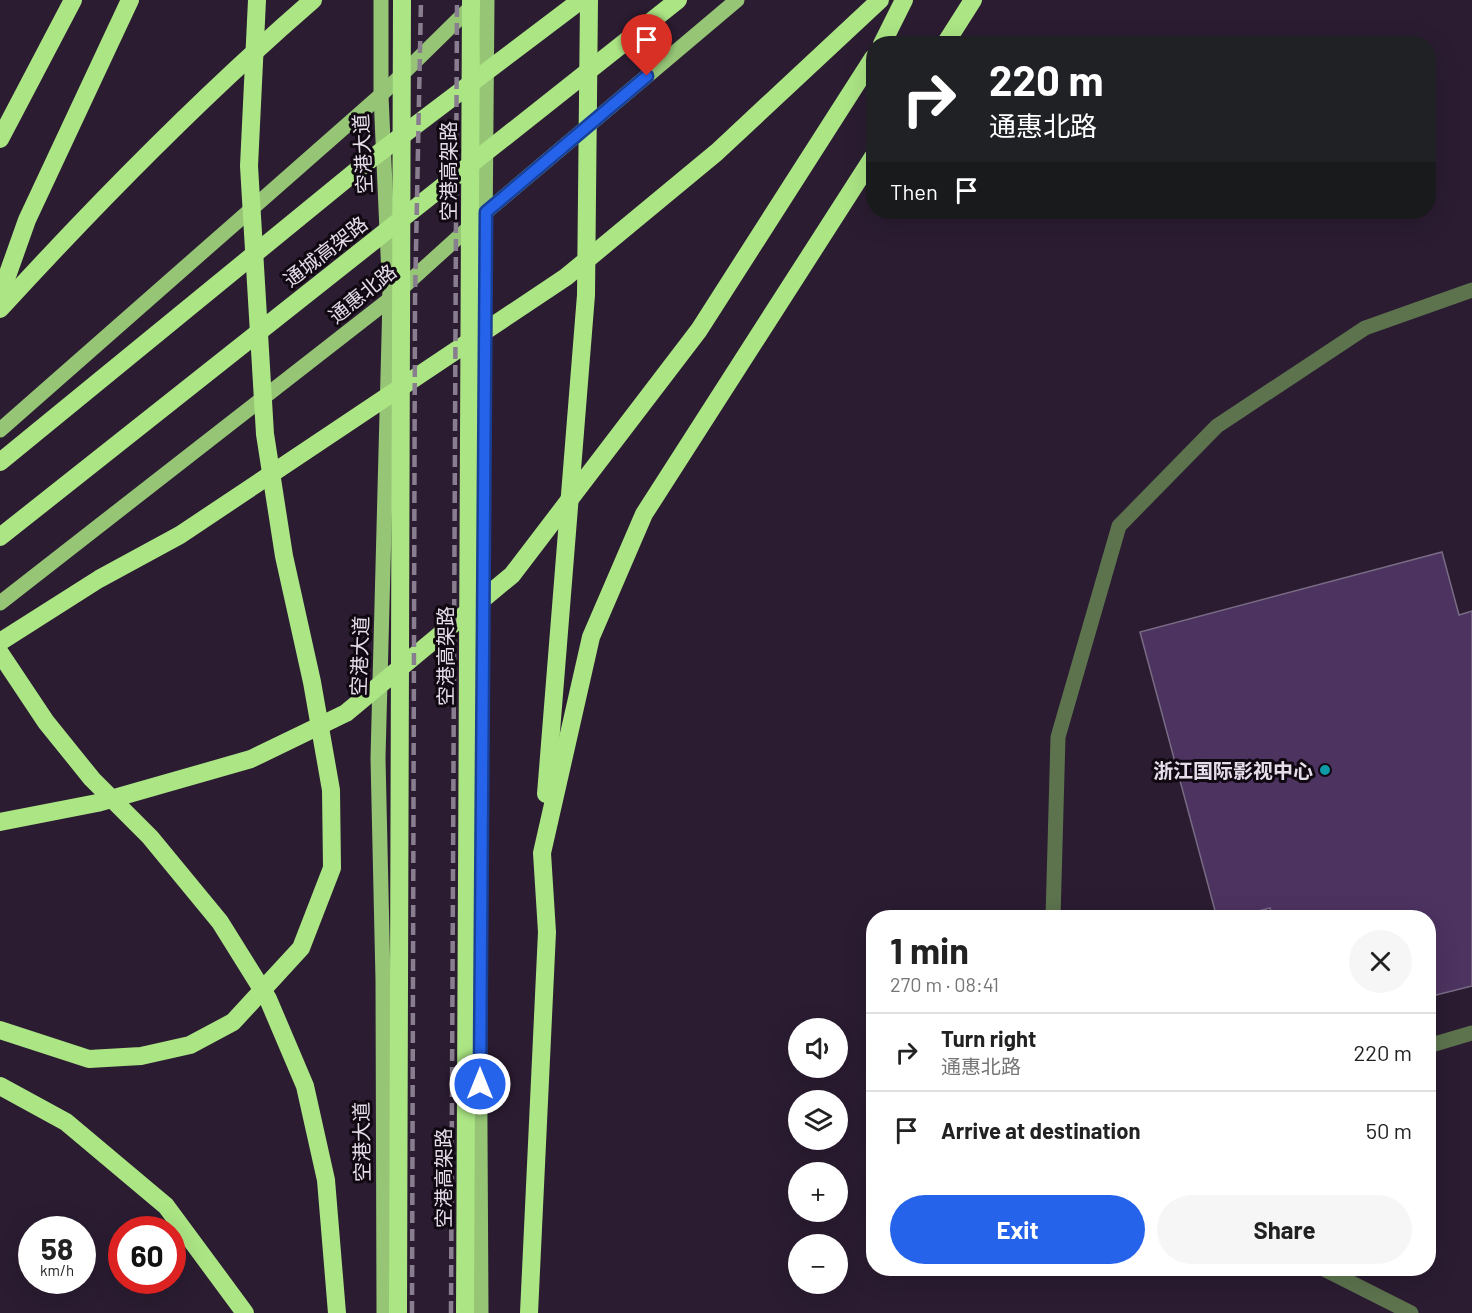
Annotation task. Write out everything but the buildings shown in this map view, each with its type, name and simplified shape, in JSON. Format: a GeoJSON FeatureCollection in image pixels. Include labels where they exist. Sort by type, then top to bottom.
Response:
{"type":"FeatureCollection","features":[{"type":"Feature","properties":{"kind":"highway"},"geometry":{"type":"LineString","coordinates":[[0,139],[73,0]]}},
{"type":"Feature","properties":{"kind":"highway"},"geometry":{"type":"LineString","coordinates":[[0,296],[27,220],[130,0]]}},
{"type":"Feature","properties":{"kind":"highway"},"geometry":{"type":"LineString","coordinates":[[0,1030],[89,1059],[141,1056],[190,1045],[233,1022],[301,948],[332,868],[331,790],[312,682],[284,556],[265,434],[249,166],[257,0]]}},
{"type":"Feature","properties":{"kind":"highway"},"geometry":{"type":"LineString","coordinates":[[0,309],[75,228],[234,68],[313,0]]}},
{"type":"Feature","properties":{"kind":"highway"},"geometry":{"type":"LineString","coordinates":[[398,1313],[402,0]]}},
{"type":"Feature","properties":{"kind":"highway","name":"空港高架路"},"geometry":{"type":"LineString","coordinates":[[465,1313],[471,0]]}},
{"type":"Feature","properties":{"kind":"highway","name":"通城高架路"},"geometry":{"type":"LineString","coordinates":[[0,462],[367,162],[581,0]]}},
{"type":"Feature","properties":{"kind":"highway"},"geometry":{"type":"LineString","coordinates":[[529,1313],[547,932],[542,853],[585,295],[589,0]]}},
{"type":"Feature","properties":{"kind":"highway","name":"通城高架路"},"geometry":{"type":"LineString","coordinates":[[0,537],[678,0]]}},
{"type":"Feature","properties":{"kind":"highway"},"geometry":{"type":"LineString","coordinates":[[0,642],[99,579],[180,535],[566,277],[717,152],[880,0]]}},
{"type":"Feature","properties":{"kind":"highway"},"geometry":{"type":"LineString","coordinates":[[886,36],[904,0]]}},
{"type":"Feature","properties":{"kind":"highway"},"geometry":{"type":"LineString","coordinates":[[950,36],[973,0]]}},
{"type":"Feature","properties":{"kind":"highway"},"geometry":{"type":"LineString","coordinates":[[0,822],[97,803],[251,759],[346,713],[512,575],[699,330],[866,69]]}},
{"type":"Feature","properties":{"kind":"highway"},"geometry":{"type":"LineString","coordinates":[[542,853],[591,637],[644,514],[866,168]]}},
{"type":"Feature","properties":{"kind":"highway"},"geometry":{"type":"LineString","coordinates":[[0,653],[46,722],[92,779],[150,837],[220,922],[268,999],[305,1086],[326,1180],[338,1313]]}},
{"type":"Feature","properties":{"kind":"highway"},"geometry":{"type":"LineString","coordinates":[[0,1086],[66,1122],[166,1206],[245,1313]]}},
{"type":"Feature","properties":{"kind":"main road","name":"空港大道"},"geometry":{"type":"LineString","coordinates":[[381,0],[381,95],[390,299],[378,758],[383,980],[384,1313]]}},
{"type":"Feature","properties":{"kind":"main road"},"geometry":{"type":"LineString","coordinates":[[0,430],[381,95],[479,0]]}},
{"type":"Feature","properties":{"kind":"main road"},"geometry":{"type":"LineString","coordinates":[[481,1313],[479,946],[487,0]]}},
{"type":"Feature","properties":{"kind":"main road","name":"通惠北路"},"geometry":{"type":"LineString","coordinates":[[0,603],[390,299],[486,212],[737,0]]}},
{"type":"Feature","properties":{"kind":"street"},"geometry":{"type":"LineString","coordinates":[[1053,910],[1058,737],[1119,526],[1217,426],[1365,328],[1472,290]]}},
{"type":"Feature","properties":{"kind":"street"},"geometry":{"type":"LineString","coordinates":[[1436,1044],[1472,1033]]}},
{"type":"Feature","properties":{"kind":"street"},"geometry":{"type":"LineString","coordinates":[[1338,1276],[1412,1313]]}},
{"type":"Feature","properties":{"kind":"railway"},"geometry":{"type":"LineString","coordinates":[[412,1313],[415,299],[421,0]]}},
{"type":"Feature","properties":{"kind":"railway"},"geometry":{"type":"LineString","coordinates":[[451,1313],[457,0]]}},
{"type":"Feature","properties":{"kind":"place","name":"浙江国际影视中心"},"geometry":{"type":"Point","coordinates":[1325,770]}},
{"type":"Feature","properties":{"kind":"route"},"geometry":{"type":"LineString","coordinates":[[480,1084],[479,946],[486,212],[647,76]]}}]}
